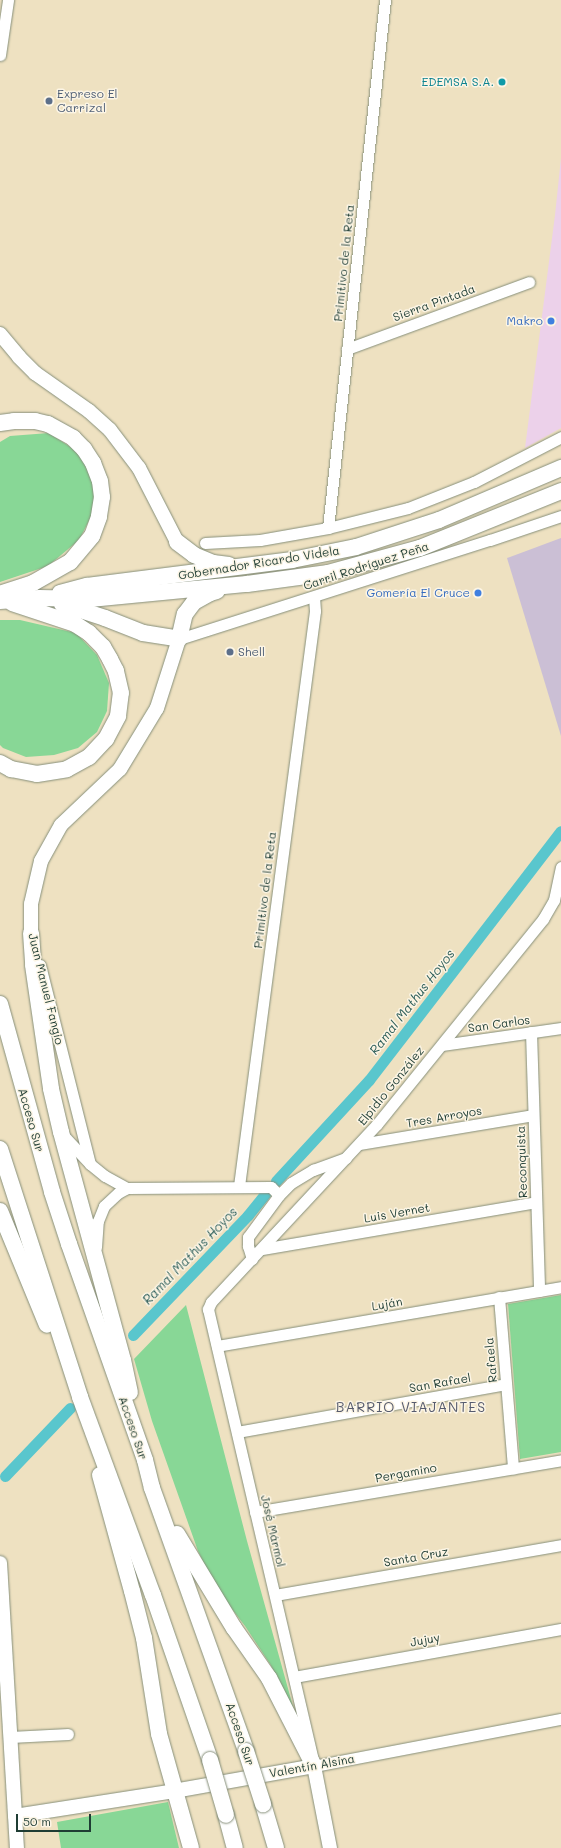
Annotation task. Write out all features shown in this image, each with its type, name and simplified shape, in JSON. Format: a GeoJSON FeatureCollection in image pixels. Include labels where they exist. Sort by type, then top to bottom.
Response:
{"type":"FeatureCollection","features":[{"type":"Feature","properties":{"kind":"highway"},"geometry":{"type":"LineString","coordinates":[[0,423],[35,421],[48,424],[73,438],[84,449],[93,463],[100,480],[102,497],[99,517],[92,536],[70,562],[33,584],[1,598]]}},
{"type":"Feature","properties":{"kind":"highway","name":"Gobernador Ricardo Videla"},"geometry":{"type":"LineString","coordinates":[[39,598],[87,586],[247,567],[326,554],[385,538],[439,520],[561,468]]}},
{"type":"Feature","properties":{"kind":"highway","name":"Gobernador Ricardo Videla"},"geometry":{"type":"LineString","coordinates":[[1,598],[90,599],[247,584],[328,573],[390,557],[448,538],[561,491]]}},
{"type":"Feature","properties":{"kind":"highway"},"geometry":{"type":"LineString","coordinates":[[177,542],[194,554],[213,563],[247,567]]}},
{"type":"Feature","properties":{"kind":"highway"},"geometry":{"type":"LineString","coordinates":[[39,598],[105,618],[143,633],[179,639],[185,614],[194,602],[210,593],[247,584]]}},
{"type":"Feature","properties":{"kind":"highway"},"geometry":{"type":"LineString","coordinates":[[0,763],[11,769],[37,774],[67,769],[89,757],[106,739],[118,716],[121,694],[116,671],[110,659],[103,647],[89,633],[75,624],[1,598]]}},
{"type":"Feature","properties":{"kind":"highway"},"geometry":{"type":"LineString","coordinates":[[31,933],[33,965],[51,1089],[61,1132],[123,1360],[145,1460]]}},
{"type":"Feature","properties":{"kind":"highway","name":"Acceso Sur"},"geometry":{"type":"LineString","coordinates":[[0,1004],[52,1192],[145,1460],[152,1488],[246,1751],[276,1848]]}},
{"type":"Feature","properties":{"kind":"highway"},"geometry":{"type":"LineString","coordinates":[[0,1150],[82,1400],[153,1595],[210,1760],[236,1848]]}},
{"type":"Feature","properties":{"kind":"highway"},"geometry":{"type":"LineString","coordinates":[[0,1211],[31,1290],[82,1400],[104,1493],[144,1638],[159,1734],[191,1848]]}},
{"type":"Feature","properties":{"kind":"highway"},"geometry":{"type":"LineString","coordinates":[[152,1488],[206,1583],[234,1628],[269,1678],[314,1766]]}},
{"type":"Feature","properties":{"kind":"main road"},"geometry":{"type":"LineString","coordinates":[[0,334],[19,357],[35,373],[89,411],[110,430],[139,468],[177,542]]}},
{"type":"Feature","properties":{"kind":"main road","name":"Juan Manuel Fangio"},"geometry":{"type":"LineString","coordinates":[[31,933],[31,904],[41,861],[61,825],[120,769],[157,708],[179,639]]}},
{"type":"Feature","properties":{"kind":"main road"},"geometry":{"type":"LineString","coordinates":[[0,1563],[17,1848]]}},
{"type":"Feature","properties":{"kind":"main road"},"geometry":{"type":"LineString","coordinates":[[314,1766],[330,1848]]}},
{"type":"Feature","properties":{"kind":"main road","name":"Valentín Alsina"},"geometry":{"type":"LineString","coordinates":[[15,1816],[174,1791],[314,1766]]}},
{"type":"Feature","properties":{"kind":"street"},"geometry":{"type":"LineString","coordinates":[[0,56],[8,0]]}},
{"type":"Feature","properties":{"kind":"street","name":"Primitivo de la Reta"},"geometry":{"type":"LineString","coordinates":[[328,528],[385,0]]}},
{"type":"Feature","properties":{"kind":"street","name":"Sierra Pintada"},"geometry":{"type":"LineString","coordinates":[[347,349],[530,282]]}},
{"type":"Feature","properties":{"kind":"street"},"geometry":{"type":"LineString","coordinates":[[205,543],[260,540],[328,528],[408,508],[474,482],[561,437]]}},
{"type":"Feature","properties":{"kind":"street","name":"Carril Rodríguez Peña"},"geometry":{"type":"LineString","coordinates":[[179,639],[314,597],[561,516]]}},
{"type":"Feature","properties":{"kind":"street","name":"Primitivo de la Reta"},"geometry":{"type":"LineString","coordinates":[[239,1186],[315,611],[314,597]]}},
{"type":"Feature","properties":{"kind":"street","name":"Elpidio González"},"geometry":{"type":"LineString","coordinates":[[211,1302],[360,1144],[442,1045],[548,913],[556,893],[561,867]]}},
{"type":"Feature","properties":{"kind":"street","name":"Juan Manuel Fangio"},"geometry":{"type":"LineString","coordinates":[[31,933],[90,1164]]}},
{"type":"Feature","properties":{"kind":"street","name":"San Carlos"},"geometry":{"type":"LineString","coordinates":[[442,1045],[561,1028]]}},
{"type":"Feature","properties":{"kind":"street","name":"Reconquista"},"geometry":{"type":"LineString","coordinates":[[531,1032],[540,1290]]}},
{"type":"Feature","properties":{"kind":"street","name":"Tres Arroyos"},"geometry":{"type":"LineString","coordinates":[[360,1144],[533,1115]]}},
{"type":"Feature","properties":{"kind":"street"},"geometry":{"type":"LineString","coordinates":[[61,1132],[90,1164],[105,1176],[127,1188],[239,1186],[271,1187],[279,1195]]}},
{"type":"Feature","properties":{"kind":"street"},"geometry":{"type":"LineString","coordinates":[[252,1259],[248,1246],[248,1237],[279,1195],[291,1183],[313,1170],[348,1157]]}},
{"type":"Feature","properties":{"kind":"street"},"geometry":{"type":"LineString","coordinates":[[96,1263],[97,1230],[101,1212],[110,1200],[127,1188]]}},
{"type":"Feature","properties":{"kind":"street","name":"Luis Vernet"},"geometry":{"type":"LineString","coordinates":[[262,1249],[536,1202]]}},
{"type":"Feature","properties":{"kind":"street","name":"Luján"},"geometry":{"type":"LineString","coordinates":[[217,1346],[561,1287]]}},
{"type":"Feature","properties":{"kind":"street","name":"Rafaela"},"geometry":{"type":"LineString","coordinates":[[499,1298],[513,1468]]}},
{"type":"Feature","properties":{"kind":"street","name":"José Mármol"},"geometry":{"type":"LineString","coordinates":[[211,1302],[208,1309],[314,1766]]}},
{"type":"Feature","properties":{"kind":"street","name":"San Rafael"},"geometry":{"type":"LineString","coordinates":[[237,1432],[506,1384]]}},
{"type":"Feature","properties":{"kind":"street","name":"Pergamino"},"geometry":{"type":"LineString","coordinates":[[255,1512],[561,1460]]}},
{"type":"Feature","properties":{"kind":"street","name":"Santa Cruz"},"geometry":{"type":"LineString","coordinates":[[274,1595],[561,1545]]}},
{"type":"Feature","properties":{"kind":"street","name":"Jujuy"},"geometry":{"type":"LineString","coordinates":[[294,1677],[561,1629]]}},
{"type":"Feature","properties":{"kind":"street","name":"Valentín Alsina"},"geometry":{"type":"LineString","coordinates":[[314,1766],[561,1719]]}},
{"type":"Feature","properties":{"kind":"street"},"geometry":{"type":"LineString","coordinates":[[11,1737],[68,1734]]}},
{"type":"Feature","properties":{"kind":"shaded area","name":"Makro"},"geometry":{"type":"Polygon","coordinates":[[[561,158],[561,428],[525,448],[555,215],[561,158]]]}},
{"type":"Feature","properties":{"kind":"shaded area"},"geometry":{"type":"Polygon","coordinates":[[[561,538],[561,736],[507,558],[561,538]]]}},
{"type":"Feature","properties":{"kind":"green space"},"geometry":{"type":"Polygon","coordinates":[[[49,433],[78,452],[90,472],[95,494],[92,515],[79,540],[48,566],[0,582],[0,442],[10,436],[49,433]]]}},
{"type":"Feature","properties":{"kind":"green space"},"geometry":{"type":"Polygon","coordinates":[[[0,620],[20,620],[76,633],[97,655],[109,683],[107,711],[97,732],[78,748],[54,755],[26,757],[3,748],[0,745],[0,620]]]}},
{"type":"Feature","properties":{"kind":"green space"},"geometry":{"type":"Polygon","coordinates":[[[561,1295],[561,1452],[520,1459],[508,1304],[561,1295]]]}},
{"type":"Feature","properties":{"kind":"green space"},"geometry":{"type":"Polygon","coordinates":[[[186,1305],[247,1541],[294,1710],[270,1664],[245,1626],[215,1587],[198,1551],[152,1421],[134,1359],[186,1305]]]}},
{"type":"Feature","properties":{"kind":"green space"},"geometry":{"type":"Polygon","coordinates":[[[168,1802],[179,1848],[61,1848],[57,1822],[168,1802]]]}},
{"type":"Feature","properties":{"kind":"waterway","name":"Ramal Mathus Hoyos"},"geometry":{"type":"LineString","coordinates":[[276,1181],[369,1080],[561,831]]}},
{"type":"Feature","properties":{"kind":"waterway","name":"Ramal Mathus Hoyos"},"geometry":{"type":"LineString","coordinates":[[133,1335],[248,1215],[265,1194]]}},
{"type":"Feature","properties":{"kind":"waterway","name":"Ramal Mathus Hoyos"},"geometry":{"type":"LineString","coordinates":[[5,1476],[70,1408]]}},
{"type":"Feature","properties":{"kind":"place","name":"EDEMSA S.A."},"geometry":{"type":"Point","coordinates":[502,82]}},
{"type":"Feature","properties":{"kind":"place","name":"Expreso El Carrizal"},"geometry":{"type":"Point","coordinates":[49,101]}},
{"type":"Feature","properties":{"kind":"place","name":"Makro"},"geometry":{"type":"Point","coordinates":[551,321]}},
{"type":"Feature","properties":{"kind":"place","name":"Gomería El Cruce"},"geometry":{"type":"Point","coordinates":[478,593]}},
{"type":"Feature","properties":{"kind":"place","name":"Shell"},"geometry":{"type":"Point","coordinates":[230,652]}},
{"type":"Feature","properties":{"kind":"district","name":"BARRIO VIAJANTES"},"geometry":{"type":"Point","coordinates":[411,1407]}}]}
